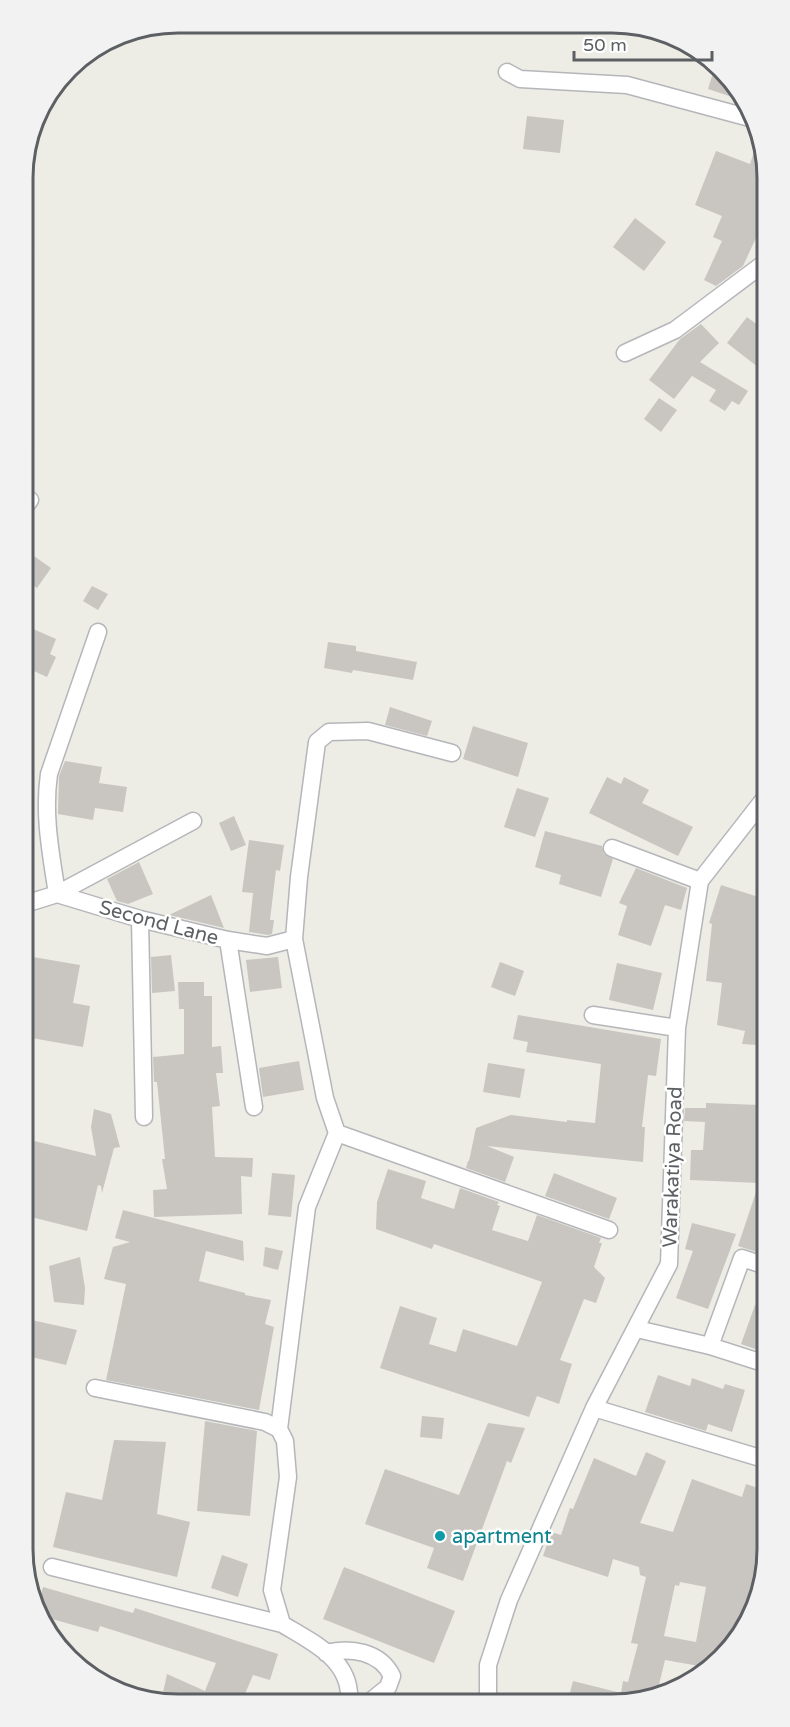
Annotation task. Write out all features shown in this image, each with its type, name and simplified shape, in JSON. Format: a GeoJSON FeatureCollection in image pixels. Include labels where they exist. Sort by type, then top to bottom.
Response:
{"type":"FeatureCollection","features":[{"type":"Feature","properties":{"kind":"street"},"geometry":{"type":"LineString","coordinates":[[507,72],[520,79],[627,85],[743,116]]}},
{"type":"Feature","properties":{"kind":"street"},"geometry":{"type":"LineString","coordinates":[[625,353],[675,330],[757,268]]}},
{"type":"Feature","properties":{"kind":"street"},"geometry":{"type":"LineString","coordinates":[[57,894],[47,827],[46,795],[49,774],[98,632]]}},
{"type":"Feature","properties":{"kind":"street"},"geometry":{"type":"LineString","coordinates":[[279,1430],[308,1208],[338,1133],[324,1098],[294,939],[299,877],[317,742],[329,732],[368,731],[452,753]]}},
{"type":"Feature","properties":{"kind":"street","name":"Warakatiya Road"},"geometry":{"type":"LineString","coordinates":[[488,1694],[489,1665],[509,1600],[594,1408],[669,1264],[677,1028],[700,881],[757,808]]}},
{"type":"Feature","properties":{"kind":"street"},"geometry":{"type":"LineString","coordinates":[[33,902],[57,894],[194,820]]}},
{"type":"Feature","properties":{"kind":"street"},"geometry":{"type":"LineString","coordinates":[[612,848],[700,881]]}},
{"type":"Feature","properties":{"kind":"street","name":"Second Lane"},"geometry":{"type":"LineString","coordinates":[[57,894],[140,919],[228,940],[267,946],[294,939]]}},
{"type":"Feature","properties":{"kind":"street"},"geometry":{"type":"LineString","coordinates":[[140,919],[144,1117]]}},
{"type":"Feature","properties":{"kind":"street"},"geometry":{"type":"LineString","coordinates":[[228,940],[254,1107]]}},
{"type":"Feature","properties":{"kind":"street"},"geometry":{"type":"LineString","coordinates":[[593,1015],[677,1028]]}},
{"type":"Feature","properties":{"kind":"street"},"geometry":{"type":"LineString","coordinates":[[338,1133],[609,1230]]}},
{"type":"Feature","properties":{"kind":"street"},"geometry":{"type":"LineString","coordinates":[[710,1346],[742,1258],[757,1263]]}},
{"type":"Feature","properties":{"kind":"street"},"geometry":{"type":"LineString","coordinates":[[637,1329],[710,1346],[757,1361]]}},
{"type":"Feature","properties":{"kind":"street"},"geometry":{"type":"LineString","coordinates":[[95,1389],[266,1422],[279,1430],[285,1441],[288,1477],[272,1590],[282,1624]]}},
{"type":"Feature","properties":{"kind":"street"},"geometry":{"type":"LineString","coordinates":[[594,1408],[757,1457]]}},
{"type":"Feature","properties":{"kind":"street"},"geometry":{"type":"LineString","coordinates":[[52,1567],[282,1624],[321,1648],[340,1666],[350,1687],[350,1694]]}},
{"type":"Feature","properties":{"kind":"street"},"geometry":{"type":"LineString","coordinates":[[326,1653],[343,1649],[357,1651],[387,1666],[392,1676],[388,1687],[380,1694]]}},
{"type":"Feature","properties":{"kind":"building"},"geometry":{"type":"Polygon","coordinates":[[[713,73],[732,97],[708,89],[713,73]]]}},
{"type":"Feature","properties":{"kind":"building"},"geometry":{"type":"Polygon","coordinates":[[[527,116],[564,120],[560,153],[523,149],[527,116]]]}},
{"type":"Feature","properties":{"kind":"building"},"geometry":{"type":"Polygon","coordinates":[[[716,151],[750,164],[754,151],[757,178],[757,236],[743,266],[716,286],[704,280],[722,241],[713,237],[722,216],[695,205],[716,151]]]}},
{"type":"Feature","properties":{"kind":"building"},"geometry":{"type":"Polygon","coordinates":[[[635,218],[666,242],[644,271],[613,247],[635,218]]]}},
{"type":"Feature","properties":{"kind":"building"},"geometry":{"type":"Polygon","coordinates":[[[747,317],[757,324],[757,366],[727,343],[747,317]]]}},
{"type":"Feature","properties":{"kind":"building"},"geometry":{"type":"Polygon","coordinates":[[[701,324],[719,343],[700,362],[748,391],[739,405],[732,401],[725,411],[709,401],[716,390],[692,376],[674,399],[649,380],[680,339],[701,324]]]}},
{"type":"Feature","properties":{"kind":"building"},"geometry":{"type":"Polygon","coordinates":[[[659,398],[677,410],[661,432],[644,419],[659,398]]]}},
{"type":"Feature","properties":{"kind":"building"},"geometry":{"type":"Polygon","coordinates":[[[33,555],[51,568],[37,588],[33,585],[33,555]]]}},
{"type":"Feature","properties":{"kind":"building"},"geometry":{"type":"Polygon","coordinates":[[[92,586],[108,594],[98,610],[83,601],[92,586]]]}},
{"type":"Feature","properties":{"kind":"building"},"geometry":{"type":"Polygon","coordinates":[[[33,629],[56,639],[50,654],[56,657],[47,677],[33,671],[33,629]]]}},
{"type":"Feature","properties":{"kind":"building"},"geometry":{"type":"Polygon","coordinates":[[[328,642],[356,646],[356,651],[417,662],[413,680],[353,670],[352,673],[324,668],[328,642]]]}},
{"type":"Feature","properties":{"kind":"building"},"geometry":{"type":"Polygon","coordinates":[[[390,707],[432,721],[427,736],[385,725],[390,707]]]}},
{"type":"Feature","properties":{"kind":"building"},"geometry":{"type":"Polygon","coordinates":[[[473,726],[528,743],[518,777],[463,759],[473,726]]]}},
{"type":"Feature","properties":{"kind":"building"},"geometry":{"type":"Polygon","coordinates":[[[65,761],[102,767],[99,783],[127,787],[123,812],[95,808],[93,820],[58,814],[59,776],[65,761]]]}},
{"type":"Feature","properties":{"kind":"building"},"geometry":{"type":"Polygon","coordinates":[[[607,777],[621,784],[624,777],[649,790],[642,803],[693,827],[678,856],[589,813],[607,777]]]}},
{"type":"Feature","properties":{"kind":"building"},"geometry":{"type":"Polygon","coordinates":[[[517,788],[549,798],[535,837],[504,827],[517,788]]]}},
{"type":"Feature","properties":{"kind":"building"},"geometry":{"type":"Polygon","coordinates":[[[234,816],[246,845],[231,851],[219,823],[234,816]]]}},
{"type":"Feature","properties":{"kind":"building"},"geometry":{"type":"Polygon","coordinates":[[[545,831],[602,846],[604,854],[613,859],[601,897],[559,884],[561,875],[535,867],[545,831]]]}},
{"type":"Feature","properties":{"kind":"building"},"geometry":{"type":"Polygon","coordinates":[[[249,840],[284,845],[280,871],[276,870],[270,920],[274,920],[272,934],[268,935],[249,932],[253,893],[242,892],[249,840]]]}},
{"type":"Feature","properties":{"kind":"building"},"geometry":{"type":"Polygon","coordinates":[[[139,862],[153,894],[128,904],[117,901],[107,879],[139,862]]]}},
{"type":"Feature","properties":{"kind":"building"},"geometry":{"type":"Polygon","coordinates":[[[636,868],[687,888],[681,910],[665,905],[651,946],[618,935],[627,906],[619,903],[636,868]]]}},
{"type":"Feature","properties":{"kind":"building"},"geometry":{"type":"Polygon","coordinates":[[[721,885],[757,896],[757,1045],[742,1044],[745,1031],[717,1025],[722,983],[706,981],[712,924],[709,923],[721,885]]]}},
{"type":"Feature","properties":{"kind":"building"},"geometry":{"type":"Polygon","coordinates":[[[211,895],[224,928],[169,915],[211,895]]]}},
{"type":"Feature","properties":{"kind":"building"},"geometry":{"type":"Polygon","coordinates":[[[171,955],[175,991],[152,993],[151,957],[171,955]]]}},
{"type":"Feature","properties":{"kind":"building"},"geometry":{"type":"Polygon","coordinates":[[[33,957],[80,965],[73,1003],[90,1006],[83,1047],[33,1038],[33,957]]]}},
{"type":"Feature","properties":{"kind":"building"},"geometry":{"type":"Polygon","coordinates":[[[278,957],[282,988],[250,992],[246,960],[278,957]]]}},
{"type":"Feature","properties":{"kind":"building"},"geometry":{"type":"Polygon","coordinates":[[[500,962],[524,971],[515,996],[491,987],[500,962]]]}},
{"type":"Feature","properties":{"kind":"building"},"geometry":{"type":"Polygon","coordinates":[[[617,963],[662,973],[653,1010],[609,1000],[617,963]]]}},
{"type":"Feature","properties":{"kind":"building"},"geometry":{"type":"Polygon","coordinates":[[[178,982],[204,982],[204,996],[212,996],[212,1047],[221,1046],[223,1073],[216,1073],[220,1106],[212,1107],[215,1157],[253,1158],[252,1177],[241,1176],[242,1214],[154,1217],[153,1190],[167,1189],[162,1159],[165,1159],[157,1082],[154,1082],[153,1057],[184,1054],[184,1009],[179,1009],[178,982]]]}},
{"type":"Feature","properties":{"kind":"building"},"geometry":{"type":"Polygon","coordinates":[[[518,1015],[661,1039],[656,1076],[648,1075],[642,1127],[645,1127],[643,1162],[487,1146],[514,1157],[505,1182],[466,1168],[476,1128],[511,1115],[595,1123],[601,1064],[526,1052],[528,1042],[513,1039],[518,1015]]]}},
{"type":"Feature","properties":{"kind":"building"},"geometry":{"type":"Polygon","coordinates":[[[299,1061],[304,1090],[263,1097],[259,1068],[299,1061]]]}},
{"type":"Feature","properties":{"kind":"building"},"geometry":{"type":"Polygon","coordinates":[[[488,1063],[525,1069],[520,1098],[483,1092],[488,1063]]]}},
{"type":"Feature","properties":{"kind":"building"},"geometry":{"type":"Polygon","coordinates":[[[706,1103],[757,1105],[757,1183],[690,1180],[691,1150],[703,1150],[705,1122],[684,1121],[685,1108],[706,1108],[706,1103]]]}},
{"type":"Feature","properties":{"kind":"building"},"geometry":{"type":"Polygon","coordinates":[[[94,1109],[111,1114],[120,1147],[114,1148],[102,1193],[101,1186],[98,1185],[87,1231],[33,1218],[33,1141],[96,1156],[91,1127],[94,1109]]]}},
{"type":"Feature","properties":{"kind":"building"},"geometry":{"type":"Polygon","coordinates":[[[388,1169],[426,1181],[421,1198],[454,1209],[460,1188],[499,1202],[497,1205],[500,1206],[492,1230],[528,1241],[537,1215],[601,1238],[599,1243],[602,1243],[594,1267],[605,1278],[596,1303],[584,1299],[560,1360],[572,1364],[559,1404],[537,1396],[529,1417],[380,1368],[400,1306],[437,1318],[429,1344],[456,1352],[463,1329],[517,1346],[542,1282],[434,1244],[432,1249],[376,1229],[377,1202],[388,1169]]]}},
{"type":"Feature","properties":{"kind":"building"},"geometry":{"type":"Polygon","coordinates":[[[272,1173],[295,1175],[291,1217],[268,1215],[272,1173]]]}},
{"type":"Feature","properties":{"kind":"building"},"geometry":{"type":"Polygon","coordinates":[[[554,1173],[617,1198],[609,1219],[545,1196],[554,1173]]]}},
{"type":"Feature","properties":{"kind":"building"},"geometry":{"type":"Polygon","coordinates":[[[757,1189],[757,1252],[738,1246],[757,1189]]]}},
{"type":"Feature","properties":{"kind":"building"},"geometry":{"type":"Polygon","coordinates":[[[123,1210],[243,1241],[244,1261],[206,1251],[199,1281],[271,1300],[265,1324],[274,1327],[259,1410],[106,1380],[126,1284],[104,1279],[113,1247],[130,1242],[115,1238],[123,1210]]]}},
{"type":"Feature","properties":{"kind":"building"},"geometry":{"type":"Polygon","coordinates":[[[692,1223],[736,1234],[708,1309],[676,1298],[693,1251],[685,1249],[692,1223]]]}},
{"type":"Feature","properties":{"kind":"building"},"geometry":{"type":"Polygon","coordinates":[[[265,1247],[283,1251],[278,1270],[263,1266],[265,1247]]]}},
{"type":"Feature","properties":{"kind":"building"},"geometry":{"type":"Polygon","coordinates":[[[80,1257],[85,1288],[84,1305],[54,1302],[49,1266],[80,1257]]]}},
{"type":"Feature","properties":{"kind":"building"},"geometry":{"type":"Polygon","coordinates":[[[755,1305],[757,1306],[757,1350],[741,1344],[755,1305]]]}},
{"type":"Feature","properties":{"kind":"building"},"geometry":{"type":"Polygon","coordinates":[[[33,1320],[77,1330],[66,1365],[33,1357],[33,1320]]]}},
{"type":"Feature","properties":{"kind":"building"},"geometry":{"type":"Polygon","coordinates":[[[658,1375],[690,1386],[692,1378],[723,1389],[725,1384],[745,1390],[732,1432],[708,1424],[706,1431],[645,1412],[658,1375]]]}},
{"type":"Feature","properties":{"kind":"building"},"geometry":{"type":"Polygon","coordinates":[[[422,1416],[444,1418],[442,1439],[420,1437],[422,1416]]]}},
{"type":"Feature","properties":{"kind":"building"},"geometry":{"type":"Polygon","coordinates":[[[205,1421],[257,1431],[250,1516],[197,1511],[205,1421]]]}},
{"type":"Feature","properties":{"kind":"building","name":"apartment"},"geometry":{"type":"Polygon","coordinates":[[[488,1423],[525,1428],[511,1463],[507,1461],[463,1581],[427,1568],[434,1548],[365,1524],[385,1469],[459,1495],[488,1423]]]}},
{"type":"Feature","properties":{"kind":"building"},"geometry":{"type":"Polygon","coordinates":[[[114,1440],[166,1442],[157,1514],[190,1522],[177,1577],[53,1547],[66,1492],[102,1500],[114,1440]]]}},
{"type":"Feature","properties":{"kind":"building"},"geometry":{"type":"Polygon","coordinates":[[[646,1452],[666,1461],[640,1523],[673,1532],[692,1479],[742,1497],[746,1484],[757,1488],[757,1559],[752,1587],[738,1622],[721,1645],[698,1666],[665,1660],[659,1686],[631,1693],[570,1694],[573,1681],[621,1693],[623,1681],[628,1682],[638,1644],[631,1643],[646,1577],[640,1575],[639,1567],[613,1559],[608,1577],[543,1556],[551,1532],[561,1535],[570,1508],[573,1509],[594,1458],[636,1476],[646,1452]],[[680,1582],[679,1586],[675,1585],[664,1636],[696,1642],[706,1587],[680,1582]]]}},
{"type":"Feature","properties":{"kind":"building"},"geometry":{"type":"Polygon","coordinates":[[[222,1555],[248,1564],[238,1597],[211,1588],[222,1555]]]}},
{"type":"Feature","properties":{"kind":"building"},"geometry":{"type":"Polygon","coordinates":[[[344,1567],[455,1611],[434,1663],[323,1619],[344,1567]]]}},
{"type":"Feature","properties":{"kind":"building"},"geometry":{"type":"Polygon","coordinates":[[[43,1587],[133,1613],[135,1608],[278,1654],[270,1680],[253,1675],[245,1694],[163,1693],[167,1674],[205,1691],[216,1663],[100,1626],[98,1632],[50,1619],[41,1595],[43,1587]]]}},
{"type":"Feature","properties":{"kind":"place","name":"apartment"},"geometry":{"type":"Point","coordinates":[440,1536]}}]}
